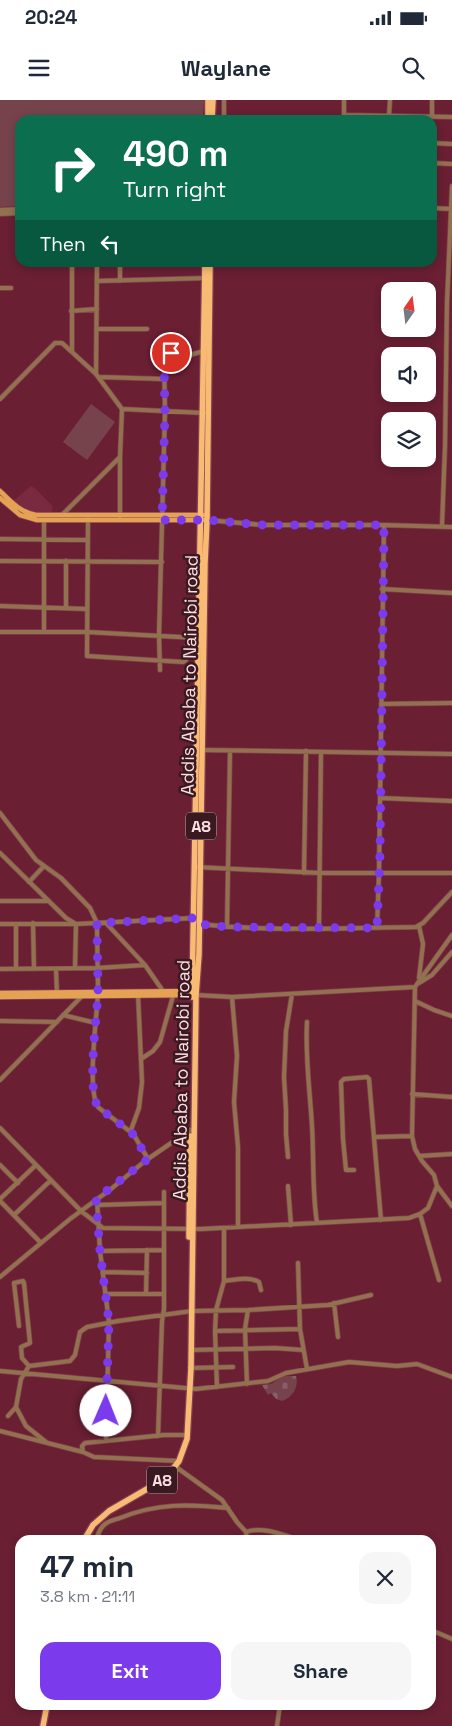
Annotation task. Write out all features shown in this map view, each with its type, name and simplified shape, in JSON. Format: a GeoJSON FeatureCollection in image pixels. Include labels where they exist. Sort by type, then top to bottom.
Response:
{"type":"FeatureCollection","features":[{"type":"Feature","properties":{"kind":"highway"},"geometry":{"type":"LineString","coordinates":[[208,100],[208,115]]}},
{"type":"Feature","properties":{"kind":"highway"},"geometry":{"type":"LineString","coordinates":[[212,115],[213,100]]}},
{"type":"Feature","properties":{"kind":"highway","name":"Addis Ababa to Nairobi road"},"geometry":{"type":"LineString","coordinates":[[189,1389],[194,918],[205,563],[205,413],[208,278],[206,267]]}},
{"type":"Feature","properties":{"kind":"highway","name":"Addis Ababa to Nairobi road"},"geometry":{"type":"LineString","coordinates":[[205,413],[204,351],[209,267]]}},
{"type":"Feature","properties":{"kind":"highway","name":"Addis Ababa to Nairobi road"},"geometry":{"type":"LineString","coordinates":[[199,750],[198,638],[204,517]]}},
{"type":"Feature","properties":{"kind":"highway","name":"Addis Ababa to Nairobi road"},"geometry":{"type":"LineString","coordinates":[[191,1230],[190,1130],[194,993],[199,924],[197,867]]}},
{"type":"Feature","properties":{"kind":"highway","name":"Addis Ababa to Nairobi road"},"geometry":{"type":"LineString","coordinates":[[177,1464],[188,1435],[192,1350],[190,1312]]}},
{"type":"Feature","properties":{"kind":"highway","name":"A8"},"geometry":{"type":"LineString","coordinates":[[87,1535],[93,1525],[110,1510],[166,1478],[177,1464]]}},
{"type":"Feature","properties":{"kind":"highway"},"geometry":{"type":"LineString","coordinates":[[43,1726],[46,1710]]}},
{"type":"Feature","properties":{"kind":"main road"},"geometry":{"type":"LineString","coordinates":[[0,490],[23,512],[41,519],[62,514],[88,517]]}},
{"type":"Feature","properties":{"kind":"main road"},"geometry":{"type":"LineString","coordinates":[[0,499],[20,515],[41,519],[204,517]]}},
{"type":"Feature","properties":{"kind":"main road"},"geometry":{"type":"LineString","coordinates":[[138,994],[163,991],[194,993]]}},
{"type":"Feature","properties":{"kind":"main road"},"geometry":{"type":"LineString","coordinates":[[0,993],[82,996],[98,994]]}},
{"type":"Feature","properties":{"kind":"main road"},"geometry":{"type":"LineString","coordinates":[[0,997],[98,994],[173,996],[194,993]]}},
{"type":"Feature","properties":{"kind":"street"},"geometry":{"type":"LineString","coordinates":[[224,100],[224,115]]}},
{"type":"Feature","properties":{"kind":"street"},"geometry":{"type":"LineString","coordinates":[[344,100],[344,115]]}},
{"type":"Feature","properties":{"kind":"street"},"geometry":{"type":"LineString","coordinates":[[389,115],[390,100]]}},
{"type":"Feature","properties":{"kind":"street"},"geometry":{"type":"LineString","coordinates":[[432,100],[432,115]]}},
{"type":"Feature","properties":{"kind":"street"},"geometry":{"type":"LineString","coordinates":[[437,116],[452,117]]}},
{"type":"Feature","properties":{"kind":"street"},"geometry":{"type":"LineString","coordinates":[[437,143],[452,144]]}},
{"type":"Feature","properties":{"kind":"street"},"geometry":{"type":"LineString","coordinates":[[437,163],[452,164]]}},
{"type":"Feature","properties":{"kind":"street"},"geometry":{"type":"LineString","coordinates":[[442,526],[445,446],[446,303],[450,259],[452,179]]}},
{"type":"Feature","properties":{"kind":"street"},"geometry":{"type":"LineString","coordinates":[[437,208],[451,209]]}},
{"type":"Feature","properties":{"kind":"street"},"geometry":{"type":"LineString","coordinates":[[0,210],[15,209]]}},
{"type":"Feature","properties":{"kind":"street"},"geometry":{"type":"LineString","coordinates":[[0,214],[15,213]]}},
{"type":"Feature","properties":{"kind":"street"},"geometry":{"type":"LineString","coordinates":[[72,267],[72,352]]}},
{"type":"Feature","properties":{"kind":"street"},"geometry":{"type":"LineString","coordinates":[[97,267],[98,376]]}},
{"type":"Feature","properties":{"kind":"street"},"geometry":{"type":"LineString","coordinates":[[120,267],[120,281]]}},
{"type":"Feature","properties":{"kind":"street"},"geometry":{"type":"LineString","coordinates":[[97,281],[208,278]]}},
{"type":"Feature","properties":{"kind":"street"},"geometry":{"type":"LineString","coordinates":[[0,288],[11,288]]}},
{"type":"Feature","properties":{"kind":"street"},"geometry":{"type":"LineString","coordinates":[[72,311],[97,309]]}},
{"type":"Feature","properties":{"kind":"street"},"geometry":{"type":"LineString","coordinates":[[97,329],[147,330]]}},
{"type":"Feature","properties":{"kind":"street"},"geometry":{"type":"LineString","coordinates":[[0,399],[52,344],[59,342],[98,376],[122,410],[120,517]]}},
{"type":"Feature","properties":{"kind":"street"},"geometry":{"type":"LineString","coordinates":[[160,670],[159,636],[165,412],[164,359],[167,354],[190,355],[204,351]]}},
{"type":"Feature","properties":{"kind":"street"},"geometry":{"type":"LineString","coordinates":[[98,376],[164,379]]}},
{"type":"Feature","properties":{"kind":"street"},"geometry":{"type":"LineString","coordinates":[[122,410],[205,413]]}},
{"type":"Feature","properties":{"kind":"street"},"geometry":{"type":"LineString","coordinates":[[62,514],[120,457]]}},
{"type":"Feature","properties":{"kind":"street"},"geometry":{"type":"LineString","coordinates":[[88,517],[86,654],[89,657],[186,660],[188,638]]}},
{"type":"Feature","properties":{"kind":"street"},"geometry":{"type":"LineString","coordinates":[[204,517],[263,525],[452,527]]}},
{"type":"Feature","properties":{"kind":"street"},"geometry":{"type":"LineString","coordinates":[[41,519],[44,539],[44,632]]}},
{"type":"Feature","properties":{"kind":"street"},"geometry":{"type":"LineString","coordinates":[[377,928],[384,525]]}},
{"type":"Feature","properties":{"kind":"street"},"geometry":{"type":"LineString","coordinates":[[0,539],[88,540]]}},
{"type":"Feature","properties":{"kind":"street"},"geometry":{"type":"LineString","coordinates":[[0,561],[162,562]]}},
{"type":"Feature","properties":{"kind":"street"},"geometry":{"type":"LineString","coordinates":[[66,561],[66,608]]}},
{"type":"Feature","properties":{"kind":"street"},"geometry":{"type":"LineString","coordinates":[[382,589],[452,593]]}},
{"type":"Feature","properties":{"kind":"street"},"geometry":{"type":"LineString","coordinates":[[0,606],[87,609]]}},
{"type":"Feature","properties":{"kind":"street"},"geometry":{"type":"LineString","coordinates":[[0,632],[87,632],[198,638]]}},
{"type":"Feature","properties":{"kind":"street"},"geometry":{"type":"LineString","coordinates":[[381,704],[452,703]]}},
{"type":"Feature","properties":{"kind":"street"},"geometry":{"type":"LineString","coordinates":[[199,750],[230,752],[452,754]]}},
{"type":"Feature","properties":{"kind":"street"},"geometry":{"type":"LineString","coordinates":[[227,927],[230,752]]}},
{"type":"Feature","properties":{"kind":"street"},"geometry":{"type":"LineString","coordinates":[[304,872],[306,752]]}},
{"type":"Feature","properties":{"kind":"street"},"geometry":{"type":"LineString","coordinates":[[319,928],[321,752]]}},
{"type":"Feature","properties":{"kind":"street"},"geometry":{"type":"LineString","coordinates":[[380,798],[452,802]]}},
{"type":"Feature","properties":{"kind":"street"},"geometry":{"type":"LineString","coordinates":[[0,813],[36,860],[61,878],[90,908],[97,923],[98,994],[93,1061],[96,1105],[132,1133],[148,1159]]}},
{"type":"Feature","properties":{"kind":"street"},"geometry":{"type":"LineString","coordinates":[[0,853],[66,918],[76,924]]}},
{"type":"Feature","properties":{"kind":"street"},"geometry":{"type":"LineString","coordinates":[[29,882],[44,866]]}},
{"type":"Feature","properties":{"kind":"street"},"geometry":{"type":"LineString","coordinates":[[197,867],[320,873],[452,873]]}},
{"type":"Feature","properties":{"kind":"street"},"geometry":{"type":"LineString","coordinates":[[0,924],[76,924],[194,918],[199,924],[227,927],[377,928],[419,926],[452,892]]}},
{"type":"Feature","properties":{"kind":"street"},"geometry":{"type":"LineString","coordinates":[[0,902],[48,901]]}},
{"type":"Feature","properties":{"kind":"street"},"geometry":{"type":"LineString","coordinates":[[33,923],[34,969]]}},
{"type":"Feature","properties":{"kind":"street"},"geometry":{"type":"LineString","coordinates":[[106,923],[145,965],[163,991]]}},
{"type":"Feature","properties":{"kind":"street"},"geometry":{"type":"LineString","coordinates":[[16,924],[16,969]]}},
{"type":"Feature","properties":{"kind":"street"},"geometry":{"type":"LineString","coordinates":[[75,968],[76,924]]}},
{"type":"Feature","properties":{"kind":"street"},"geometry":{"type":"LineString","coordinates":[[419,926],[423,944],[414,1001],[412,1136],[419,1156],[434,1175],[437,1186],[452,1206]]}},
{"type":"Feature","properties":{"kind":"street"},"geometry":{"type":"LineString","coordinates":[[417,984],[452,935]]}},
{"type":"Feature","properties":{"kind":"street"},"geometry":{"type":"LineString","coordinates":[[194,993],[232,997],[417,984],[428,979],[452,952]]}},
{"type":"Feature","properties":{"kind":"street"},"geometry":{"type":"LineString","coordinates":[[0,969],[97,968],[145,965]]}},
{"type":"Feature","properties":{"kind":"street"},"geometry":{"type":"LineString","coordinates":[[56,969],[57,995]]}},
{"type":"Feature","properties":{"kind":"street"},"geometry":{"type":"LineString","coordinates":[[132,1133],[131,1126],[140,1103],[142,1082],[138,994]]}},
{"type":"Feature","properties":{"kind":"street"},"geometry":{"type":"LineString","coordinates":[[288,1157],[284,1077],[286,1031],[292,994]]}},
{"type":"Feature","properties":{"kind":"street"},"geometry":{"type":"LineString","coordinates":[[0,1080],[82,996]]}},
{"type":"Feature","properties":{"kind":"street"},"geometry":{"type":"LineString","coordinates":[[141,1059],[153,1051],[160,1042],[173,996]]}},
{"type":"Feature","properties":{"kind":"street"},"geometry":{"type":"LineString","coordinates":[[232,997],[237,1056],[234,1102],[238,1147],[238,1227]]}},
{"type":"Feature","properties":{"kind":"street"},"geometry":{"type":"LineString","coordinates":[[414,1001],[452,1016]]}},
{"type":"Feature","properties":{"kind":"street"},"geometry":{"type":"LineString","coordinates":[[63,1015],[96,1023]]}},
{"type":"Feature","properties":{"kind":"street"},"geometry":{"type":"LineString","coordinates":[[0,1021],[57,1022]]}},
{"type":"Feature","properties":{"kind":"street"},"geometry":{"type":"LineString","coordinates":[[307,1022],[306,1046],[317,1223]]}},
{"type":"Feature","properties":{"kind":"street"},"geometry":{"type":"LineString","coordinates":[[354,1170],[346,1170],[343,1139],[342,1080],[367,1077],[369,1079],[375,1137],[380,1220]]}},
{"type":"Feature","properties":{"kind":"street"},"geometry":{"type":"LineString","coordinates":[[412,1094],[452,1097]]}},
{"type":"Feature","properties":{"kind":"street"},"geometry":{"type":"LineString","coordinates":[[0,1128],[81,1211],[103,1228],[191,1230],[409,1218],[420,1214],[428,1208],[437,1186]]}},
{"type":"Feature","properties":{"kind":"street"},"geometry":{"type":"LineString","coordinates":[[0,1277],[96,1199],[190,1130]]}},
{"type":"Feature","properties":{"kind":"street"},"geometry":{"type":"LineString","coordinates":[[375,1137],[412,1136]]}},
{"type":"Feature","properties":{"kind":"street"},"geometry":{"type":"LineString","coordinates":[[419,1156],[452,1154]]}},
{"type":"Feature","properties":{"kind":"street"},"geometry":{"type":"LineString","coordinates":[[0,1165],[18,1182]]}},
{"type":"Feature","properties":{"kind":"street"},"geometry":{"type":"LineString","coordinates":[[36,1165],[0,1200],[41,1243]]}},
{"type":"Feature","properties":{"kind":"street"},"geometry":{"type":"LineString","coordinates":[[14,1215],[51,1180]]}},
{"type":"Feature","properties":{"kind":"street"},"geometry":{"type":"LineString","coordinates":[[288,1186],[291,1224]]}},
{"type":"Feature","properties":{"kind":"street"},"geometry":{"type":"LineString","coordinates":[[158,1436],[164,1294],[164,1192]]}},
{"type":"Feature","properties":{"kind":"street"},"geometry":{"type":"LineString","coordinates":[[96,1199],[109,1322],[106,1441]]}},
{"type":"Feature","properties":{"kind":"street"},"geometry":{"type":"LineString","coordinates":[[97,1205],[164,1203]]}},
{"type":"Feature","properties":{"kind":"street"},"geometry":{"type":"LineString","coordinates":[[420,1214],[439,1280]]}},
{"type":"Feature","properties":{"kind":"street"},"geometry":{"type":"LineString","coordinates":[[217,1387],[214,1331],[216,1310],[224,1281],[224,1228]]}},
{"type":"Feature","properties":{"kind":"street"},"geometry":{"type":"LineString","coordinates":[[146,1294],[147,1250]]}},
{"type":"Feature","properties":{"kind":"street"},"geometry":{"type":"LineString","coordinates":[[100,1251],[164,1250]]}},
{"type":"Feature","properties":{"kind":"street"},"geometry":{"type":"LineString","coordinates":[[298,1263],[300,1329],[307,1369]]}},
{"type":"Feature","properties":{"kind":"street"},"geometry":{"type":"LineString","coordinates":[[104,1272],[147,1273]]}},
{"type":"Feature","properties":{"kind":"street"},"geometry":{"type":"LineString","coordinates":[[224,1281],[239,1279],[256,1280],[259,1282],[261,1290]]}},
{"type":"Feature","properties":{"kind":"street"},"geometry":{"type":"LineString","coordinates":[[19,1326],[14,1283],[23,1281],[30,1341],[29,1344],[21,1347],[22,1358],[29,1366]]}},
{"type":"Feature","properties":{"kind":"street"},"geometry":{"type":"LineString","coordinates":[[107,1294],[164,1294]]}},
{"type":"Feature","properties":{"kind":"street"},"geometry":{"type":"LineString","coordinates":[[8,1416],[16,1406],[23,1373],[29,1366],[70,1361],[74,1355],[80,1332],[83,1328],[109,1322],[190,1312],[248,1310],[334,1303],[371,1294]]}},
{"type":"Feature","properties":{"kind":"street"},"geometry":{"type":"LineString","coordinates":[[334,1303],[338,1337]]}},
{"type":"Feature","properties":{"kind":"street"},"geometry":{"type":"LineString","coordinates":[[247,1384],[245,1329],[248,1310]]}},
{"type":"Feature","properties":{"kind":"street"},"geometry":{"type":"LineString","coordinates":[[214,1331],[300,1329]]}},
{"type":"Feature","properties":{"kind":"street"},"geometry":{"type":"LineString","coordinates":[[192,1350],[275,1348],[303,1350]]}},
{"type":"Feature","properties":{"kind":"street"},"geometry":{"type":"LineString","coordinates":[[0,1371],[189,1389],[268,1381],[286,1373],[349,1362],[398,1366],[417,1364],[452,1377]]}},
{"type":"Feature","properties":{"kind":"street"},"geometry":{"type":"LineString","coordinates":[[191,1368],[233,1367]]}},
{"type":"Feature","properties":{"kind":"street"},"geometry":{"type":"LineString","coordinates":[[16,1406],[26,1426],[46,1442]]}},
{"type":"Feature","properties":{"kind":"street"},"geometry":{"type":"LineString","coordinates":[[0,1431],[83,1452],[94,1457],[120,1457],[177,1464],[222,1500],[246,1535]]}},
{"type":"Feature","properties":{"kind":"street"},"geometry":{"type":"LineString","coordinates":[[83,1452],[82,1446],[85,1443],[188,1435]]}},
{"type":"Feature","properties":{"kind":"street"},"geometry":{"type":"LineString","coordinates":[[98,1535],[102,1527],[108,1522],[135,1512],[163,1506],[181,1505],[228,1508]]}},
{"type":"Feature","properties":{"kind":"street"},"geometry":{"type":"LineString","coordinates":[[246,1532],[255,1529],[283,1535]]}},
{"type":"Feature","properties":{"kind":"street"},"geometry":{"type":"LineString","coordinates":[[436,1632],[452,1640]]}},
{"type":"Feature","properties":{"kind":"street"},"geometry":{"type":"LineString","coordinates":[[277,1726],[279,1710]]}},
{"type":"Feature","properties":{"kind":"shaded area"},"geometry":{"type":"Polygon","coordinates":[[[31,486],[53,507],[51,514],[31,514],[12,502],[31,486]]]}},
{"type":"Feature","properties":{"kind":"green space"},"geometry":{"type":"Polygon","coordinates":[[[0,100],[204,100],[203,115],[15,115],[15,206],[0,207],[0,100]]]}},
{"type":"Feature","properties":{"kind":"green space"},"geometry":{"type":"Polygon","coordinates":[[[91,404],[115,422],[87,460],[63,442],[91,404]]]}},
{"type":"Feature","properties":{"kind":"green space"},"geometry":{"type":"Polygon","coordinates":[[[284,1376],[296,1376],[297,1384],[292,1394],[282,1401],[276,1399],[271,1393],[268,1395],[262,1385],[271,1384],[284,1376]]]}},
{"type":"Feature","properties":{"kind":"route"},"geometry":{"type":"LineString","coordinates":[[106,1411],[109,1322],[96,1199],[148,1159],[132,1133],[99,1108],[94,1098],[93,1061],[98,992],[97,923],[194,918],[199,924],[227,927],[377,928],[380,854],[384,525],[263,525],[207,520],[162,520],[165,412],[164,359],[167,354],[171,353]]}}]}
